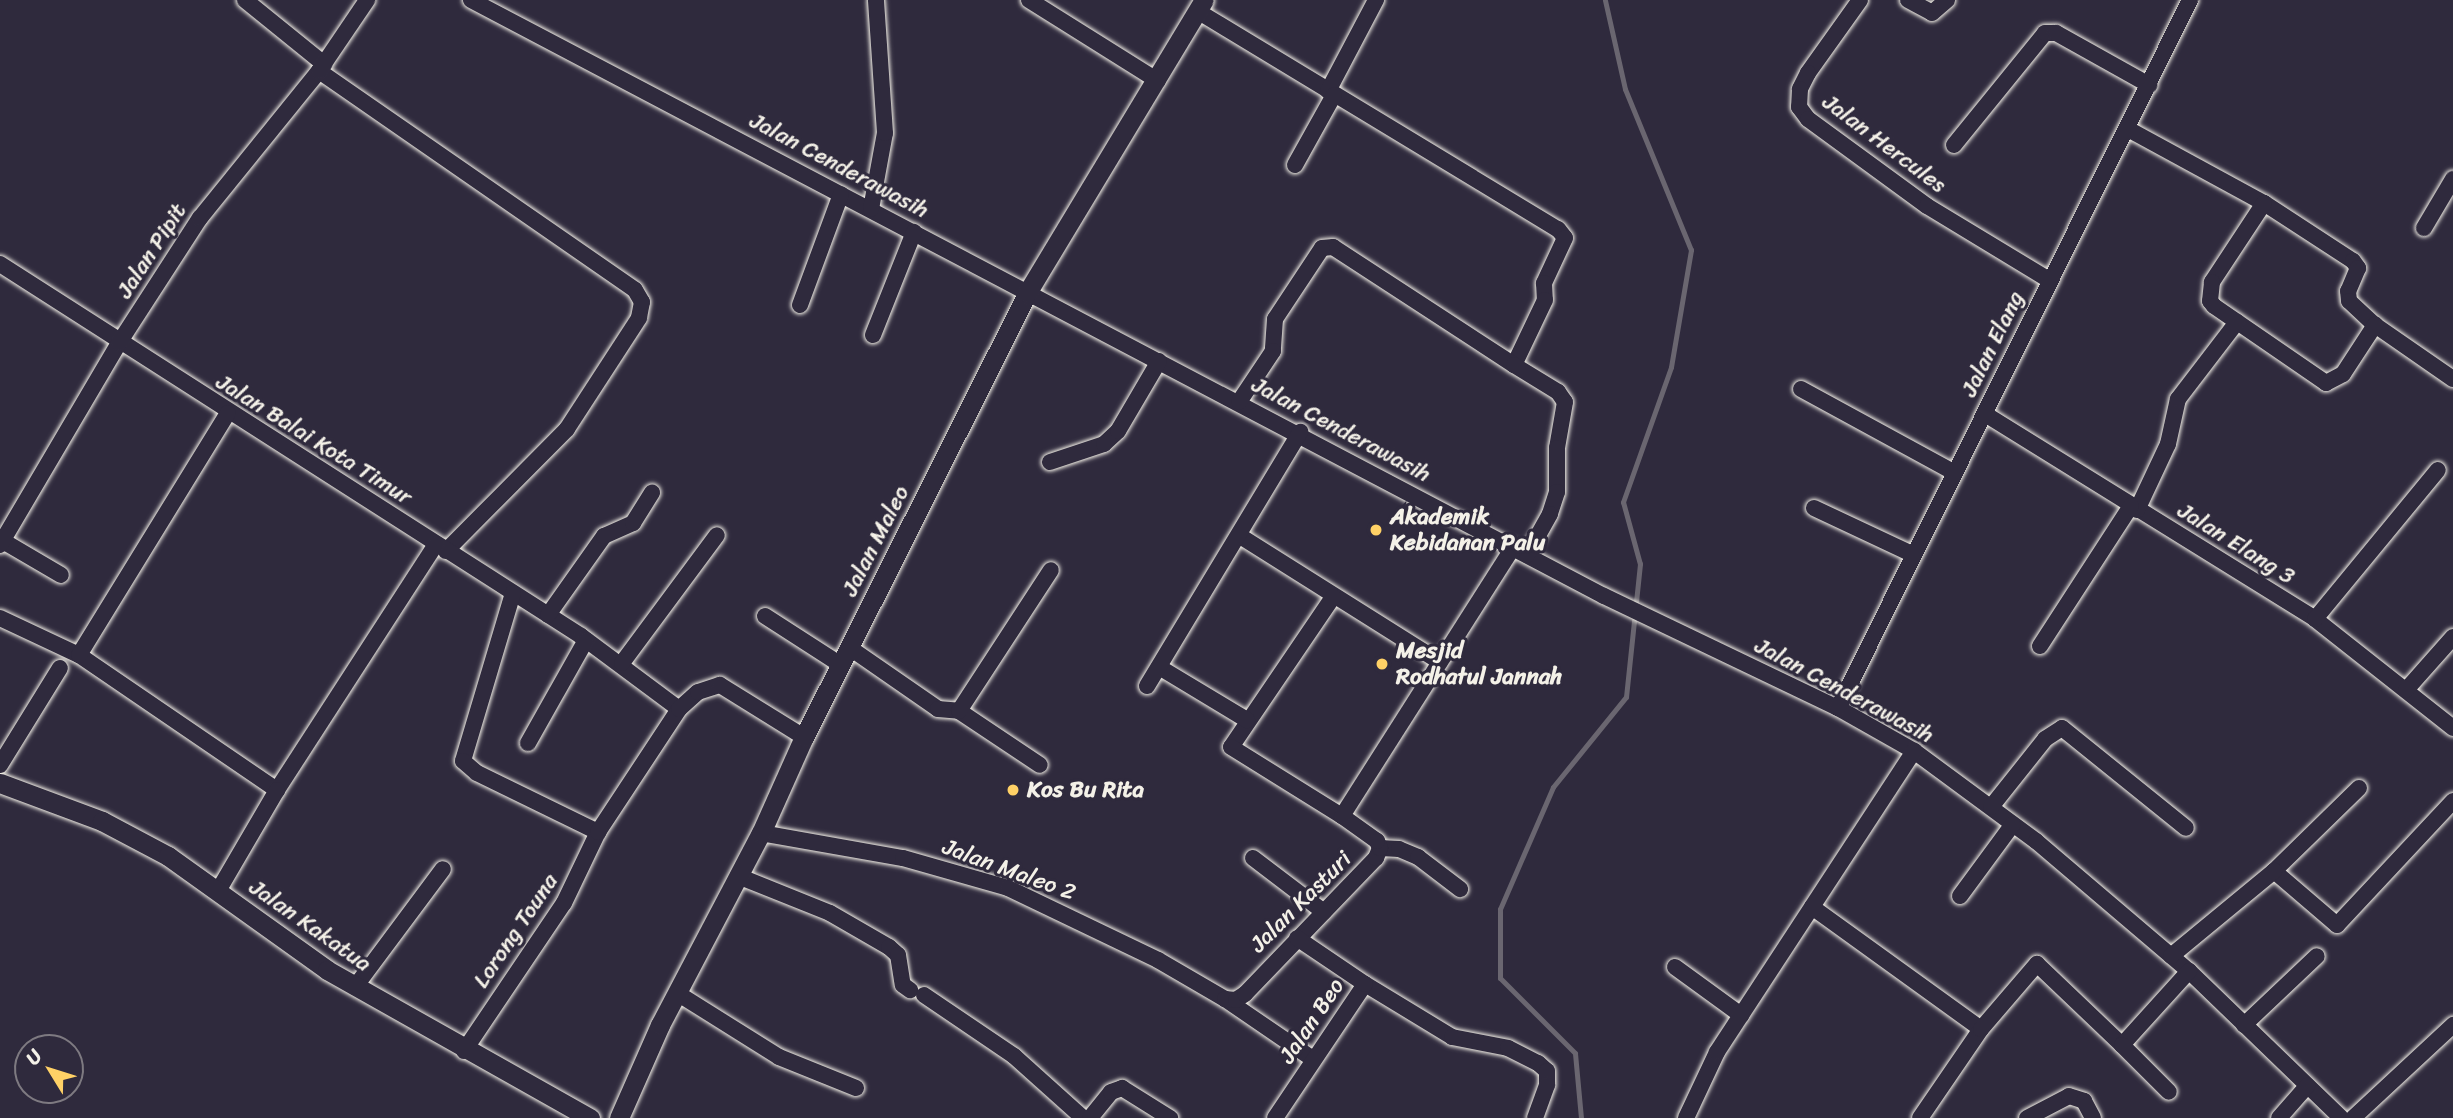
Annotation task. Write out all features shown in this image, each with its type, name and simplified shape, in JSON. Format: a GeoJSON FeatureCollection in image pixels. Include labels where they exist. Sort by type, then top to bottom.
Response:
{"type":"FeatureCollection","features":[{"type":"Feature","properties":{"kind":"street"},"geometry":{"type":"LineString","coordinates":[[218,891],[277,790],[441,548],[568,429],[639,318],[642,302],[635,290],[321,68],[245,0]]}},
{"type":"Feature","properties":{"kind":"street","name":"Jalan Pipit"},"geometry":{"type":"LineString","coordinates":[[1,543],[120,342],[200,218],[321,68],[367,0]]}},
{"type":"Feature","properties":{"kind":"street","name":"Jalan Cenderawasih"},"geometry":{"type":"LineString","coordinates":[[471,0],[1027,293],[1300,432],[1604,596],[1838,708],[1914,751],[2013,824],[2189,971],[2341,1118]]}},
{"type":"Feature","properties":{"kind":"street"},"geometry":{"type":"LineString","coordinates":[[871,209],[885,133],[876,0]]}},
{"type":"Feature","properties":{"kind":"street"},"geometry":{"type":"LineString","coordinates":[[1029,0],[1158,81]]}},
{"type":"Feature","properties":{"kind":"street"},"geometry":{"type":"LineString","coordinates":[[1295,165],[1377,0]]}},
{"type":"Feature","properties":{"kind":"street","name":"Jalan Hercules"},"geometry":{"type":"LineString","coordinates":[[1860,0],[1808,73],[1800,89],[1799,107],[1808,119],[1927,206],[2049,281]]}},
{"type":"Feature","properties":{"kind":"street"},"geometry":{"type":"LineString","coordinates":[[1908,0],[1932,13],[1947,0]]}},
{"type":"Feature","properties":{"kind":"street","name":"Jalan Elang"},"geometry":{"type":"LineString","coordinates":[[1838,708],[2190,0]]}},
{"type":"Feature","properties":{"kind":"street"},"geometry":{"type":"LineString","coordinates":[[1201,6],[1331,93],[1558,229],[1564,238],[1544,283],[1545,300],[1514,365],[1328,246],[1318,252],[1275,319],[1273,351],[1239,402]]}},
{"type":"Feature","properties":{"kind":"street","name":"Jalan Maleo"},"geometry":{"type":"LineString","coordinates":[[619,1118],[677,993],[761,833],[804,737],[1027,293],[1158,81],[1201,6]]}},
{"type":"Feature","properties":{"kind":"street"},"geometry":{"type":"LineString","coordinates":[[1954,145],[2045,33],[2056,33],[2149,85]]}},
{"type":"Feature","properties":{"kind":"street"},"geometry":{"type":"LineString","coordinates":[[2127,129],[2264,203],[2358,265],[2349,301],[2375,325],[2453,379]]}},
{"type":"Feature","properties":{"kind":"street"},"geometry":{"type":"LineString","coordinates":[[2424,228],[2453,179]]}},
{"type":"Feature","properties":{"kind":"street"},"geometry":{"type":"LineString","coordinates":[[800,305],[841,194]]}},
{"type":"Feature","properties":{"kind":"street"},"geometry":{"type":"LineString","coordinates":[[2264,203],[2210,289],[2210,301],[2319,380],[2332,383],[2343,374],[2375,325]]}},
{"type":"Feature","properties":{"kind":"street"},"geometry":{"type":"LineString","coordinates":[[873,335],[914,232]]}},
{"type":"Feature","properties":{"kind":"street","name":"Jalan Balai Kota Timur"},"geometry":{"type":"LineString","coordinates":[[0,264],[228,413],[622,663],[679,709]]}},
{"type":"Feature","properties":{"kind":"street"},"geometry":{"type":"LineString","coordinates":[[2040,646],[2134,508],[2168,444],[2178,399],[2237,322]]}},
{"type":"Feature","properties":{"kind":"street"},"geometry":{"type":"LineString","coordinates":[[1050,462],[1104,444],[1118,431],[1158,361]]}},
{"type":"Feature","properties":{"kind":"street","name":"Jalan Kasturi"},"geometry":{"type":"LineString","coordinates":[[1225,999],[1236,1000],[1245,994],[1380,849],[1342,816],[1440,662],[1520,552],[1557,492],[1557,448],[1564,402],[1558,392],[1514,365]]}},
{"type":"Feature","properties":{"kind":"street"},"geometry":{"type":"LineString","coordinates":[[1801,389],[1955,473]]}},
{"type":"Feature","properties":{"kind":"street"},"geometry":{"type":"LineString","coordinates":[[79,655],[228,413]]}},
{"type":"Feature","properties":{"kind":"street","name":"Jalan Elang 3"},"geometry":{"type":"LineString","coordinates":[[1985,414],[2315,618],[2453,728]]}},
{"type":"Feature","properties":{"kind":"street"},"geometry":{"type":"LineString","coordinates":[[1147,686],[1240,536],[1300,432]]}},
{"type":"Feature","properties":{"kind":"street"},"geometry":{"type":"LineString","coordinates":[[2315,618],[2438,470]]}},
{"type":"Feature","properties":{"kind":"street"},"geometry":{"type":"LineString","coordinates":[[548,615],[604,536],[633,523],[652,493]]}},
{"type":"Feature","properties":{"kind":"street"},"geometry":{"type":"LineString","coordinates":[[1814,508],[1914,555]]}},
{"type":"Feature","properties":{"kind":"street"},"geometry":{"type":"LineString","coordinates":[[622,663],[717,535]]}},
{"type":"Feature","properties":{"kind":"street"},"geometry":{"type":"LineString","coordinates":[[1240,536],[1440,662]]}},
{"type":"Feature","properties":{"kind":"street"},"geometry":{"type":"LineString","coordinates":[[1,543],[61,575]]}},
{"type":"Feature","properties":{"kind":"street"},"geometry":{"type":"LineString","coordinates":[[959,710],[1051,569]]}},
{"type":"Feature","properties":{"kind":"street"},"geometry":{"type":"LineString","coordinates":[[513,593],[463,761],[477,773],[598,832]]}},
{"type":"Feature","properties":{"kind":"street"},"geometry":{"type":"LineString","coordinates":[[1333,597],[1232,742],[1233,750],[1342,816]]}},
{"type":"Feature","properties":{"kind":"street"},"geometry":{"type":"LineString","coordinates":[[765,616],[846,657],[938,709],[959,710],[1040,765]]}},
{"type":"Feature","properties":{"kind":"street"},"geometry":{"type":"LineString","coordinates":[[0,618],[79,655],[277,790]]}},
{"type":"Feature","properties":{"kind":"street"},"geometry":{"type":"LineString","coordinates":[[2406,690],[2453,637]]}},
{"type":"Feature","properties":{"kind":"street"},"geometry":{"type":"LineString","coordinates":[[528,743],[586,640]]}},
{"type":"Feature","properties":{"kind":"street"},"geometry":{"type":"LineString","coordinates":[[1159,667],[1247,720]]}},
{"type":"Feature","properties":{"kind":"street"},"geometry":{"type":"LineString","coordinates":[[0,765],[60,668]]}},
{"type":"Feature","properties":{"kind":"street"},"geometry":{"type":"LineString","coordinates":[[679,709],[698,692],[720,685],[804,737]]}},
{"type":"Feature","properties":{"kind":"street","name":"Lorong Touna"},"geometry":{"type":"LineString","coordinates":[[464,1051],[570,893],[598,832],[679,709]]}},
{"type":"Feature","properties":{"kind":"street"},"geometry":{"type":"LineString","coordinates":[[1991,807],[2045,739],[2062,728],[2186,828]]}},
{"type":"Feature","properties":{"kind":"street"},"geometry":{"type":"LineString","coordinates":[[1686,1118],[1717,1052],[1914,751]]}},
{"type":"Feature","properties":{"kind":"street","name":"Jalan Kakatua"},"geometry":{"type":"LineString","coordinates":[[0,783],[132,835],[218,891],[355,988],[464,1051],[590,1118]]}},
{"type":"Feature","properties":{"kind":"street"},"geometry":{"type":"LineString","coordinates":[[2171,956],[2274,871],[2359,788]]}},
{"type":"Feature","properties":{"kind":"street"},"geometry":{"type":"LineString","coordinates":[[2274,871],[2337,925],[2453,801]]}},
{"type":"Feature","properties":{"kind":"street"},"geometry":{"type":"LineString","coordinates":[[1960,896],[2013,824]]}},
{"type":"Feature","properties":{"kind":"street","name":"Jalan Maleo 2"},"geometry":{"type":"LineString","coordinates":[[761,833],[903,858],[1008,888],[1121,940],[1225,999],[1313,1059]]}},
{"type":"Feature","properties":{"kind":"street"},"geometry":{"type":"LineString","coordinates":[[1380,849],[1399,849],[1418,857],[1460,889]]}},
{"type":"Feature","properties":{"kind":"street"},"geometry":{"type":"LineString","coordinates":[[1253,858],[1324,912]]}},
{"type":"Feature","properties":{"kind":"street"},"geometry":{"type":"LineString","coordinates":[[355,988],[443,869]]}},
{"type":"Feature","properties":{"kind":"street"},"geometry":{"type":"LineString","coordinates":[[738,876],[830,913],[890,947],[898,955],[903,985],[1014,1056],[1083,1118]]}},
{"type":"Feature","properties":{"kind":"street"},"geometry":{"type":"LineString","coordinates":[[1812,906],[1981,1029]]}},
{"type":"Feature","properties":{"kind":"street","name":"Jalan Beo"},"geometry":{"type":"LineString","coordinates":[[1275,1118],[1365,984],[1297,938]]}},
{"type":"Feature","properties":{"kind":"street"},"geometry":{"type":"LineString","coordinates":[[2244,1025],[2317,956]]}},
{"type":"Feature","properties":{"kind":"street"},"geometry":{"type":"LineString","coordinates":[[1920,1118],[1981,1029],[2037,964],[2169,1092]]}},
{"type":"Feature","properties":{"kind":"street"},"geometry":{"type":"LineString","coordinates":[[1675,967],[1741,1016]]}},
{"type":"Feature","properties":{"kind":"street"},"geometry":{"type":"LineString","coordinates":[[2122,1045],[2189,971]]}},
{"type":"Feature","properties":{"kind":"street"},"geometry":{"type":"LineString","coordinates":[[1365,984],[1452,1037],[1508,1048],[1538,1063],[1547,1072],[1547,1085],[1535,1118]]}},
{"type":"Feature","properties":{"kind":"street"},"geometry":{"type":"LineString","coordinates":[[677,993],[779,1057],[856,1088]]}},
{"type":"Feature","properties":{"kind":"street"},"geometry":{"type":"LineString","coordinates":[[2353,1118],[2453,1026]]}},
{"type":"Feature","properties":{"kind":"street"},"geometry":{"type":"LineString","coordinates":[[2279,1118],[2307,1086]]}},
{"type":"Feature","properties":{"kind":"street"},"geometry":{"type":"LineString","coordinates":[[1090,1118],[1111,1092],[1122,1088],[1170,1118]]}},
{"type":"Feature","properties":{"kind":"street"},"geometry":{"type":"LineString","coordinates":[[2027,1118],[2069,1096],[2084,1101],[2093,1118]]}},
{"type":"Feature","properties":{"kind":"waterway"},"geometry":{"type":"LineString","coordinates":[[1581,1118],[1575,1053],[1500,978],[1500,909],[1553,787],[1626,697],[1640,564],[1623,502],[1671,367],[1691,250],[1625,89],[1605,0]]}},
{"type":"Feature","properties":{"kind":"place","name":"Akademik Kebidanan Palu"},"geometry":{"type":"Point","coordinates":[1376,530]}},
{"type":"Feature","properties":{"kind":"place","name":"Mesjid Rodhatul Jannah"},"geometry":{"type":"Point","coordinates":[1382,664]}},
{"type":"Feature","properties":{"kind":"place","name":"Kos Bu Rita"},"geometry":{"type":"Point","coordinates":[1013,790]}}]}
